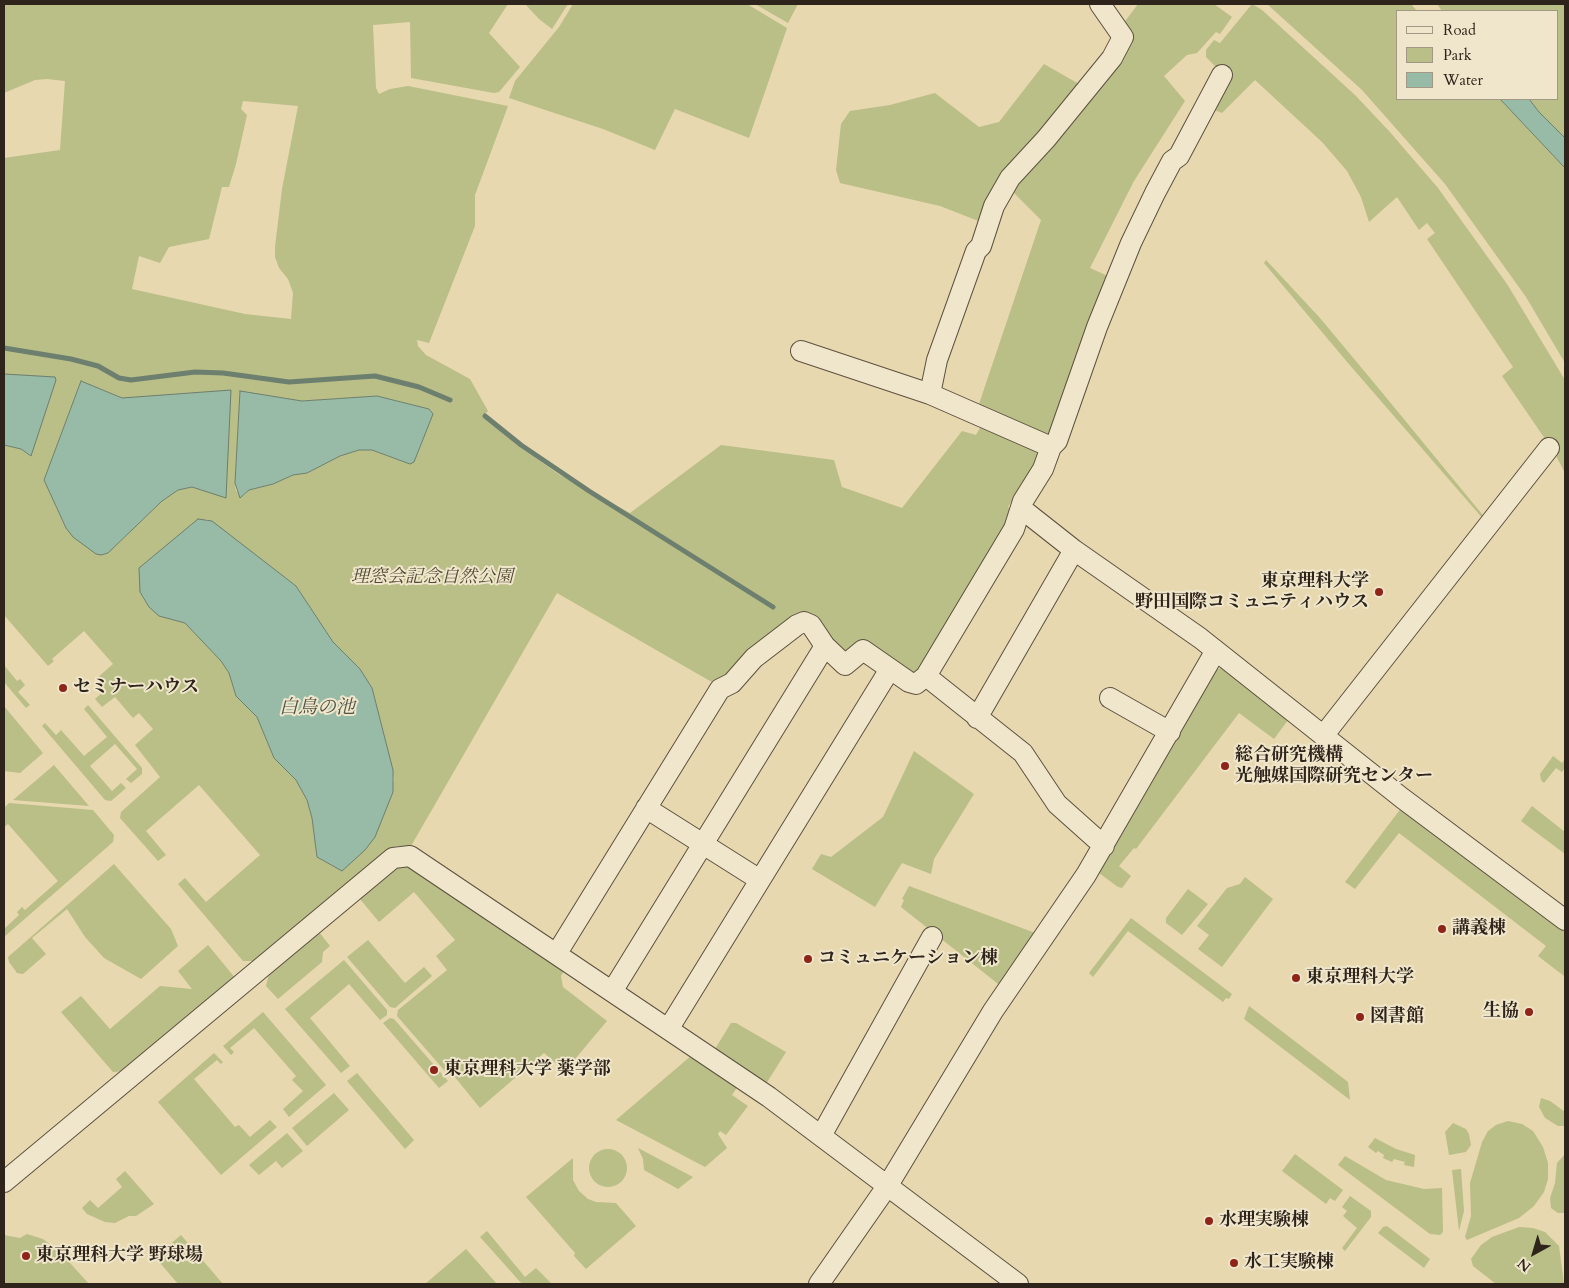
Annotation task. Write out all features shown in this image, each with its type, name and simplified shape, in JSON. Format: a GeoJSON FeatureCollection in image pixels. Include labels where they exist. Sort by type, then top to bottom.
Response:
{"type":"FeatureCollection","features":[{"type":"Feature","properties":{"kind":"street"},"geometry":{"type":"LineString","coordinates":[[930,394],[937,360],[976,251],[981,246],[994,206],[1010,178],[1046,139],[1112,58],[1123,37],[1100,4]]}},
{"type":"Feature","properties":{"kind":"street"},"geometry":{"type":"LineString","coordinates":[[557,953],[720,689],[732,683],[754,658],[797,625],[804,622],[811,625],[825,646],[845,665],[863,650],[909,682],[916,684],[926,676],[1014,528],[1022,509],[1023,501],[1043,469],[1051,447],[1057,441],[1097,327],[1139,226],[1172,161],[1179,156],[1222,75]]}},
{"type":"Feature","properties":{"kind":"street"},"geometry":{"type":"LineString","coordinates":[[801,351],[930,394],[1051,447]]}},
{"type":"Feature","properties":{"kind":"street"},"geometry":{"type":"LineString","coordinates":[[1323,736],[1549,448]]}},
{"type":"Feature","properties":{"kind":"street"},"geometry":{"type":"LineString","coordinates":[[1022,509],[1074,550],[1191,632],[1323,736],[1565,920]]}},
{"type":"Feature","properties":{"kind":"street"},"geometry":{"type":"LineString","coordinates":[[977,718],[1074,550]]}},
{"type":"Feature","properties":{"kind":"street"},"geometry":{"type":"LineString","coordinates":[[613,990],[825,646]]}},
{"type":"Feature","properties":{"kind":"street"},"geometry":{"type":"LineString","coordinates":[[819,1284],[888,1185],[993,1011],[1015,982],[1104,846],[1215,652]]}},
{"type":"Feature","properties":{"kind":"street"},"geometry":{"type":"LineString","coordinates":[[669,1028],[890,669]]}},
{"type":"Feature","properties":{"kind":"street"},"geometry":{"type":"LineString","coordinates":[[926,676],[1023,753],[1057,804],[1104,846]]}},
{"type":"Feature","properties":{"kind":"street"},"geometry":{"type":"LineString","coordinates":[[1110,698],[1170,732]]}},
{"type":"Feature","properties":{"kind":"street"},"geometry":{"type":"LineString","coordinates":[[646,808],[760,880]]}},
{"type":"Feature","properties":{"kind":"street"},"geometry":{"type":"LineString","coordinates":[[4,1182],[393,858],[410,856],[613,990],[769,1097],[1018,1284]]}},
{"type":"Feature","properties":{"kind":"street"},"geometry":{"type":"LineString","coordinates":[[822,1136],[932,937]]}},
{"type":"Feature","properties":{"kind":"green space","name":"理窓会記念自然公園"},"geometry":{"type":"Polygon","coordinates":[[[4,4],[508,4],[489,33],[520,67],[499,92],[494,93],[411,78],[410,22],[373,25],[376,88],[379,94],[390,89],[408,86],[508,106],[475,195],[475,226],[429,343],[417,340],[418,346],[426,355],[470,379],[488,411],[483,417],[517,445],[560,475],[630,513],[721,445],[834,460],[842,487],[902,508],[962,431],[976,435],[982,424],[1036,448],[1040,455],[1008,507],[1013,512],[919,678],[865,646],[845,659],[813,621],[717,685],[557,593],[411,846],[396,846],[257,961],[243,961],[178,884],[185,878],[206,902],[260,855],[199,785],[146,831],[166,855],[158,861],[120,818],[121,812],[160,777],[135,745],[153,729],[139,713],[133,718],[115,697],[102,707],[95,699],[105,690],[96,679],[113,664],[84,631],[52,659],[54,661],[48,666],[4,615],[4,445],[21,449],[31,456],[14,376],[4,374],[4,158],[60,150],[65,81],[35,80],[4,93],[4,4]],[[243,101],[241,109],[247,115],[236,164],[229,187],[222,187],[209,239],[169,247],[160,263],[139,256],[132,289],[245,314],[291,319],[293,293],[288,279],[279,268],[275,257],[275,247],[282,189],[298,106],[243,101]],[[81,381],[44,480],[66,528],[96,554],[101,555],[108,553],[162,501],[178,490],[192,487],[122,398],[81,381]],[[240,392],[236,491],[243,496],[249,490],[273,484],[293,475],[307,473],[340,456],[359,450],[372,450],[410,464],[415,459],[433,414],[429,409],[377,396],[302,401],[240,392]],[[206,519],[140,592],[149,607],[185,622],[221,661],[229,673],[236,696],[257,717],[274,758],[296,780],[307,800],[312,818],[317,857],[342,871],[394,780],[372,688],[360,669],[333,642],[296,586],[206,519]]]}},
{"type":"Feature","properties":{"kind":"green space"},"geometry":{"type":"Polygon","coordinates":[[[525,4],[568,4],[552,29],[525,4]]]}},
{"type":"Feature","properties":{"kind":"green space"},"geometry":{"type":"Polygon","coordinates":[[[573,4],[747,4],[787,28],[749,138],[675,109],[655,150],[603,129],[509,98],[515,81],[559,27],[573,4]]]}},
{"type":"Feature","properties":{"kind":"green space"},"geometry":{"type":"Polygon","coordinates":[[[755,4],[798,4],[788,23],[755,4]]]}},
{"type":"Feature","properties":{"kind":"green space"},"geometry":{"type":"Polygon","coordinates":[[[1138,4],[1214,4],[1232,17],[1220,34],[1216,32],[1197,53],[1187,55],[1164,76],[1185,101],[1134,181],[1090,268],[1110,277],[1051,439],[979,404],[1041,220],[1013,192],[1117,63],[1123,24],[1138,4]]]}},
{"type":"Feature","properties":{"kind":"green space"},"geometry":{"type":"Polygon","coordinates":[[[1252,4],[1262,10],[1355,95],[1389,131],[1438,188],[1507,284],[1565,380],[1565,473],[1554,452],[1502,376],[1513,367],[1427,239],[1435,233],[1427,223],[1419,230],[1397,197],[1369,222],[1361,197],[1347,171],[1322,142],[1255,80],[1222,113],[1214,110],[1229,80],[1206,57],[1206,50],[1214,40],[1220,43],[1252,4]]]}},
{"type":"Feature","properties":{"kind":"green space"},"geometry":{"type":"Polygon","coordinates":[[[1267,4],[1411,4],[1416,10],[1396,10],[1396,100],[1501,100],[1565,168],[1565,363],[1526,297],[1445,184],[1362,90],[1267,4]]]}},
{"type":"Feature","properties":{"kind":"green space"},"geometry":{"type":"Polygon","coordinates":[[[1437,4],[1565,4],[1565,138],[1530,100],[1559,100],[1559,10],[1441,10],[1437,4]]]}},
{"type":"Feature","properties":{"kind":"green space"},"geometry":{"type":"Polygon","coordinates":[[[1044,64],[1079,84],[981,222],[940,206],[840,183],[836,170],[841,124],[850,111],[890,105],[935,93],[979,127],[999,122],[1044,64]]]}},
{"type":"Feature","properties":{"kind":"green space"},"geometry":{"type":"Polygon","coordinates":[[[1266,260],[1320,318],[1486,519],[1484,520],[1348,363],[1264,263],[1266,260]]]}},
{"type":"Feature","properties":{"kind":"green space"},"geometry":{"type":"Polygon","coordinates":[[[4,665],[17,681],[20,679],[25,685],[18,692],[30,705],[26,708],[4,682],[4,665]]]}},
{"type":"Feature","properties":{"kind":"green space"},"geometry":{"type":"Polygon","coordinates":[[[1222,668],[1288,720],[1274,739],[1239,713],[1136,849],[1134,848],[1119,866],[1131,876],[1122,888],[1118,887],[1099,873],[1150,786],[1213,670],[1222,668]]]}},
{"type":"Feature","properties":{"kind":"green space"},"geometry":{"type":"Polygon","coordinates":[[[88,705],[142,768],[142,774],[131,783],[126,779],[137,769],[115,744],[90,766],[112,791],[121,783],[126,788],[111,801],[105,800],[42,726],[45,723],[56,735],[61,730],[84,756],[107,737],[84,709],[88,705]]]}},
{"type":"Feature","properties":{"kind":"green space"},"geometry":{"type":"Polygon","coordinates":[[[4,706],[43,753],[20,773],[4,771],[4,706]]]}},
{"type":"Feature","properties":{"kind":"green space"},"geometry":{"type":"Polygon","coordinates":[[[914,751],[974,794],[934,859],[931,874],[902,863],[875,907],[812,869],[821,854],[831,857],[883,817],[914,751]]]}},
{"type":"Feature","properties":{"kind":"green space"},"geometry":{"type":"Polygon","coordinates":[[[1553,756],[1562,763],[1565,759],[1565,768],[1562,772],[1556,768],[1544,783],[1541,780],[1540,774],[1553,756]]]}},
{"type":"Feature","properties":{"kind":"green space"},"geometry":{"type":"Polygon","coordinates":[[[54,765],[89,806],[13,800],[54,765]]]}},
{"type":"Feature","properties":{"kind":"green space"},"geometry":{"type":"Polygon","coordinates":[[[9,803],[93,810],[114,835],[113,842],[4,937],[4,929],[19,915],[17,912],[22,907],[25,910],[58,881],[8,824],[4,827],[4,808],[9,803]]]}},
{"type":"Feature","properties":{"kind":"green space"},"geometry":{"type":"Polygon","coordinates":[[[1532,806],[1565,832],[1565,854],[1521,821],[1532,806]]]}},
{"type":"Feature","properties":{"kind":"green space"},"geometry":{"type":"Polygon","coordinates":[[[1402,807],[1565,932],[1564,976],[1538,956],[1546,946],[1399,833],[1355,889],[1345,882],[1402,807]]]}},
{"type":"Feature","properties":{"kind":"green space"},"geometry":{"type":"Polygon","coordinates":[[[114,864],[171,929],[178,946],[141,979],[104,958],[85,937],[67,909],[32,938],[46,954],[23,974],[17,973],[9,962],[8,957],[114,864]]]}},
{"type":"Feature","properties":{"kind":"green space"},"geometry":{"type":"Polygon","coordinates":[[[408,865],[565,969],[561,976],[563,987],[607,1021],[565,1071],[544,1053],[480,1108],[454,1076],[451,1078],[397,1016],[398,1010],[447,970],[436,956],[455,940],[414,892],[379,922],[360,899],[400,866],[408,865]]]}},
{"type":"Feature","properties":{"kind":"green space"},"geometry":{"type":"Polygon","coordinates":[[[1245,877],[1273,899],[1222,967],[1198,949],[1209,935],[1197,926],[1227,888],[1240,884],[1245,877]]]}},
{"type":"Feature","properties":{"kind":"green space"},"geometry":{"type":"Polygon","coordinates":[[[909,886],[1038,934],[1002,987],[901,907],[904,900],[902,899],[909,886]]]}},
{"type":"Feature","properties":{"kind":"green space"},"geometry":{"type":"Polygon","coordinates":[[[1188,889],[1208,904],[1182,935],[1166,923],[1166,918],[1188,889]]]}},
{"type":"Feature","properties":{"kind":"green space"},"geometry":{"type":"Polygon","coordinates":[[[1131,918],[1232,994],[1229,999],[1226,998],[1223,1002],[1128,931],[1093,977],[1089,973],[1131,918]]]}},
{"type":"Feature","properties":{"kind":"green space"},"geometry":{"type":"Polygon","coordinates":[[[319,932],[330,946],[323,952],[322,962],[278,999],[266,986],[269,974],[319,932]]]}},
{"type":"Feature","properties":{"kind":"green space"},"geometry":{"type":"Polygon","coordinates":[[[368,940],[405,983],[424,967],[432,976],[395,1008],[390,1007],[347,957],[368,940]]]}},
{"type":"Feature","properties":{"kind":"green space"},"geometry":{"type":"Polygon","coordinates":[[[208,945],[236,979],[126,1071],[113,1072],[61,1012],[81,996],[110,1029],[160,986],[192,989],[178,971],[208,945]]]}},
{"type":"Feature","properties":{"kind":"green space"},"geometry":{"type":"Polygon","coordinates":[[[344,960],[387,1010],[387,1015],[380,1020],[349,984],[310,1018],[350,1066],[341,1073],[285,1009],[344,960]]]}},
{"type":"Feature","properties":{"kind":"green space"},"geometry":{"type":"Polygon","coordinates":[[[1249,1006],[1348,1082],[1350,1100],[1244,1019],[1249,1006]]]}},
{"type":"Feature","properties":{"kind":"green space"},"geometry":{"type":"Polygon","coordinates":[[[263,1012],[326,1085],[289,1117],[283,1109],[303,1091],[292,1080],[296,1076],[254,1028],[230,1048],[234,1052],[231,1055],[223,1046],[263,1012]]]}},
{"type":"Feature","properties":{"kind":"green space"},"geometry":{"type":"Polygon","coordinates":[[[390,1018],[394,1019],[448,1081],[439,1088],[383,1023],[390,1018]]]}},
{"type":"Feature","properties":{"kind":"green space"},"geometry":{"type":"Polygon","coordinates":[[[731,1023],[736,1023],[786,1052],[766,1084],[715,1049],[731,1023]]]}},
{"type":"Feature","properties":{"kind":"green space"},"geometry":{"type":"Polygon","coordinates":[[[214,1053],[223,1062],[221,1064],[217,1060],[194,1079],[235,1127],[239,1125],[250,1137],[270,1120],[277,1127],[221,1175],[158,1102],[214,1053]]]}},
{"type":"Feature","properties":{"kind":"green space"},"geometry":{"type":"Polygon","coordinates":[[[692,1055],[738,1086],[732,1095],[748,1106],[726,1135],[720,1131],[718,1134],[727,1148],[705,1167],[616,1120],[692,1055]]]}},
{"type":"Feature","properties":{"kind":"green space"},"geometry":{"type":"Polygon","coordinates":[[[357,1073],[414,1140],[405,1149],[347,1081],[357,1073]]]}},
{"type":"Feature","properties":{"kind":"green space"},"geometry":{"type":"Polygon","coordinates":[[[334,1093],[349,1110],[307,1146],[292,1128],[334,1093]]]}},
{"type":"Feature","properties":{"kind":"green space"},"geometry":{"type":"Polygon","coordinates":[[[1541,1098],[1550,1101],[1565,1112],[1565,1126],[1558,1126],[1545,1118],[1539,1107],[1541,1098]]]}},
{"type":"Feature","properties":{"kind":"green space"},"geometry":{"type":"Polygon","coordinates":[[[1508,1121],[1522,1124],[1533,1131],[1543,1147],[1548,1163],[1548,1179],[1544,1192],[1534,1206],[1519,1218],[1467,1240],[1465,1237],[1471,1216],[1470,1183],[1482,1142],[1488,1131],[1496,1125],[1508,1121]]]}},
{"type":"Feature","properties":{"kind":"green space"},"geometry":{"type":"Polygon","coordinates":[[[1453,1123],[1466,1129],[1471,1145],[1466,1152],[1449,1155],[1445,1132],[1453,1123]]]}},
{"type":"Feature","properties":{"kind":"green space"},"geometry":{"type":"Polygon","coordinates":[[[287,1133],[303,1151],[282,1168],[276,1161],[259,1175],[249,1165],[287,1133]]]}},
{"type":"Feature","properties":{"kind":"green space"},"geometry":{"type":"Polygon","coordinates":[[[1375,1138],[1396,1149],[1415,1155],[1414,1167],[1404,1165],[1405,1162],[1394,1159],[1392,1162],[1383,1158],[1384,1155],[1378,1151],[1376,1153],[1368,1147],[1375,1138]]]}},
{"type":"Feature","properties":{"kind":"green space"},"geometry":{"type":"Polygon","coordinates":[[[638,1148],[693,1177],[678,1189],[644,1170],[643,1159],[638,1148]]]}},
{"type":"Feature","properties":{"kind":"green space"},"geometry":{"type":"Polygon","coordinates":[[[608,1149],[622,1154],[627,1168],[622,1182],[608,1187],[594,1182],[589,1168],[594,1154],[608,1149]]]}},
{"type":"Feature","properties":{"kind":"green space"},"geometry":{"type":"Polygon","coordinates":[[[1295,1154],[1343,1190],[1335,1201],[1330,1198],[1326,1204],[1282,1171],[1295,1154]]]}},
{"type":"Feature","properties":{"kind":"green space"},"geometry":{"type":"Polygon","coordinates":[[[1565,1154],[1565,1213],[1558,1213],[1551,1208],[1550,1198],[1555,1183],[1557,1163],[1565,1154]]]}},
{"type":"Feature","properties":{"kind":"green space"},"geometry":{"type":"Polygon","coordinates":[[[1345,1156],[1386,1180],[1424,1189],[1442,1188],[1443,1232],[1440,1235],[1430,1234],[1338,1165],[1345,1156]]]}},
{"type":"Feature","properties":{"kind":"green space"},"geometry":{"type":"Polygon","coordinates":[[[573,1158],[573,1180],[579,1191],[588,1199],[596,1202],[616,1203],[636,1226],[586,1269],[574,1256],[575,1253],[526,1197],[573,1158]]]}},
{"type":"Feature","properties":{"kind":"green space"},"geometry":{"type":"Polygon","coordinates":[[[1461,1169],[1464,1211],[1459,1231],[1452,1170],[1461,1169]]]}},
{"type":"Feature","properties":{"kind":"green space"},"geometry":{"type":"Polygon","coordinates":[[[125,1171],[154,1204],[136,1216],[129,1216],[115,1223],[105,1222],[87,1214],[82,1208],[90,1200],[98,1208],[122,1187],[116,1179],[125,1171]]]}},
{"type":"Feature","properties":{"kind":"green space"},"geometry":{"type":"Polygon","coordinates":[[[1350,1196],[1371,1211],[1371,1217],[1345,1251],[1342,1248],[1357,1228],[1343,1216],[1347,1211],[1342,1207],[1350,1196]]]}},
{"type":"Feature","properties":{"kind":"green space"},"geometry":{"type":"Polygon","coordinates":[[[1387,1226],[1430,1259],[1424,1268],[1378,1233],[1383,1227],[1387,1226]]]}},
{"type":"Feature","properties":{"kind":"green space"},"geometry":{"type":"Polygon","coordinates":[[[1519,1227],[1533,1228],[1545,1232],[1559,1246],[1564,1284],[1496,1284],[1473,1266],[1471,1259],[1481,1245],[1492,1237],[1519,1227]]]}},
{"type":"Feature","properties":{"kind":"green space"},"geometry":{"type":"Polygon","coordinates":[[[487,1231],[525,1277],[536,1268],[552,1284],[522,1284],[480,1237],[487,1231]]]}},
{"type":"Feature","properties":{"kind":"green space","name":"東京理科大学 野球場"},"geometry":{"type":"Polygon","coordinates":[[[27,1234],[43,1239],[62,1254],[89,1284],[4,1284],[4,1235],[20,1238],[27,1234]]]}},
{"type":"Feature","properties":{"kind":"green space"},"geometry":{"type":"Polygon","coordinates":[[[181,1235],[223,1284],[178,1284],[155,1257],[181,1235]]]}},
{"type":"Feature","properties":{"kind":"green space"},"geometry":{"type":"Polygon","coordinates":[[[466,1249],[497,1284],[425,1284],[466,1249]]]}},
{"type":"Feature","properties":{"kind":"water"},"geometry":{"type":"Polygon","coordinates":[[[1501,100],[1530,100],[1565,138],[1565,168],[1501,100]]]}},
{"type":"Feature","properties":{"kind":"water"},"geometry":{"type":"Polygon","coordinates":[[[4,374],[55,377],[56,380],[31,456],[21,449],[4,445],[4,374]]]}},
{"type":"Feature","properties":{"kind":"water"},"geometry":{"type":"Polygon","coordinates":[[[81,381],[122,398],[231,390],[226,498],[192,487],[178,490],[162,501],[108,553],[101,555],[96,554],[73,537],[66,528],[44,480],[81,381]]]}},
{"type":"Feature","properties":{"kind":"water"},"geometry":{"type":"Polygon","coordinates":[[[240,391],[302,401],[377,396],[429,409],[433,414],[414,462],[410,464],[372,450],[359,450],[340,456],[307,473],[293,475],[273,484],[249,490],[240,498],[235,483],[240,391]]]}},
{"type":"Feature","properties":{"kind":"water","name":"白鳥の池"},"geometry":{"type":"Polygon","coordinates":[[[198,519],[212,521],[296,586],[333,642],[360,669],[372,688],[393,770],[393,792],[375,837],[365,850],[342,871],[317,857],[312,818],[307,800],[296,780],[274,758],[257,717],[236,696],[229,673],[221,661],[185,623],[159,616],[149,607],[140,592],[139,568],[198,519]]]}},
{"type":"Feature","properties":{"kind":"waterway"},"geometry":{"type":"LineString","coordinates":[[4,348],[71,359],[98,366],[119,378],[131,380],[195,372],[223,373],[289,382],[375,376],[419,387],[450,400]]}},
{"type":"Feature","properties":{"kind":"waterway"},"geometry":{"type":"LineString","coordinates":[[485,416],[521,445],[589,491],[773,607]]}},
{"type":"Feature","properties":{"kind":"place","name":"東京理科大学 野田国際コミュニティハウス"},"geometry":{"type":"Point","coordinates":[1379,592]}},
{"type":"Feature","properties":{"kind":"place","name":"セミナーハウス"},"geometry":{"type":"Point","coordinates":[63,688]}},
{"type":"Feature","properties":{"kind":"place","name":"総合研究機構 光触媒国際研究センター"},"geometry":{"type":"Point","coordinates":[1225,766]}},
{"type":"Feature","properties":{"kind":"place","name":"講義棟"},"geometry":{"type":"Point","coordinates":[1442,929]}},
{"type":"Feature","properties":{"kind":"place","name":"コミュニケーション棟"},"geometry":{"type":"Point","coordinates":[808,959]}},
{"type":"Feature","properties":{"kind":"place","name":"東京理科大学"},"geometry":{"type":"Point","coordinates":[1296,978]}},
{"type":"Feature","properties":{"kind":"place","name":"生協"},"geometry":{"type":"Point","coordinates":[1529,1012]}},
{"type":"Feature","properties":{"kind":"place","name":"図書館"},"geometry":{"type":"Point","coordinates":[1360,1017]}},
{"type":"Feature","properties":{"kind":"place","name":"東京理科大学 薬学部"},"geometry":{"type":"Point","coordinates":[434,1070]}},
{"type":"Feature","properties":{"kind":"place","name":"水理実験棟"},"geometry":{"type":"Point","coordinates":[1209,1221]}},
{"type":"Feature","properties":{"kind":"place","name":"東京理科大学 野球場"},"geometry":{"type":"Point","coordinates":[26,1256]}},
{"type":"Feature","properties":{"kind":"place","name":"水工実験棟"},"geometry":{"type":"Point","coordinates":[1234,1263]}}]}
